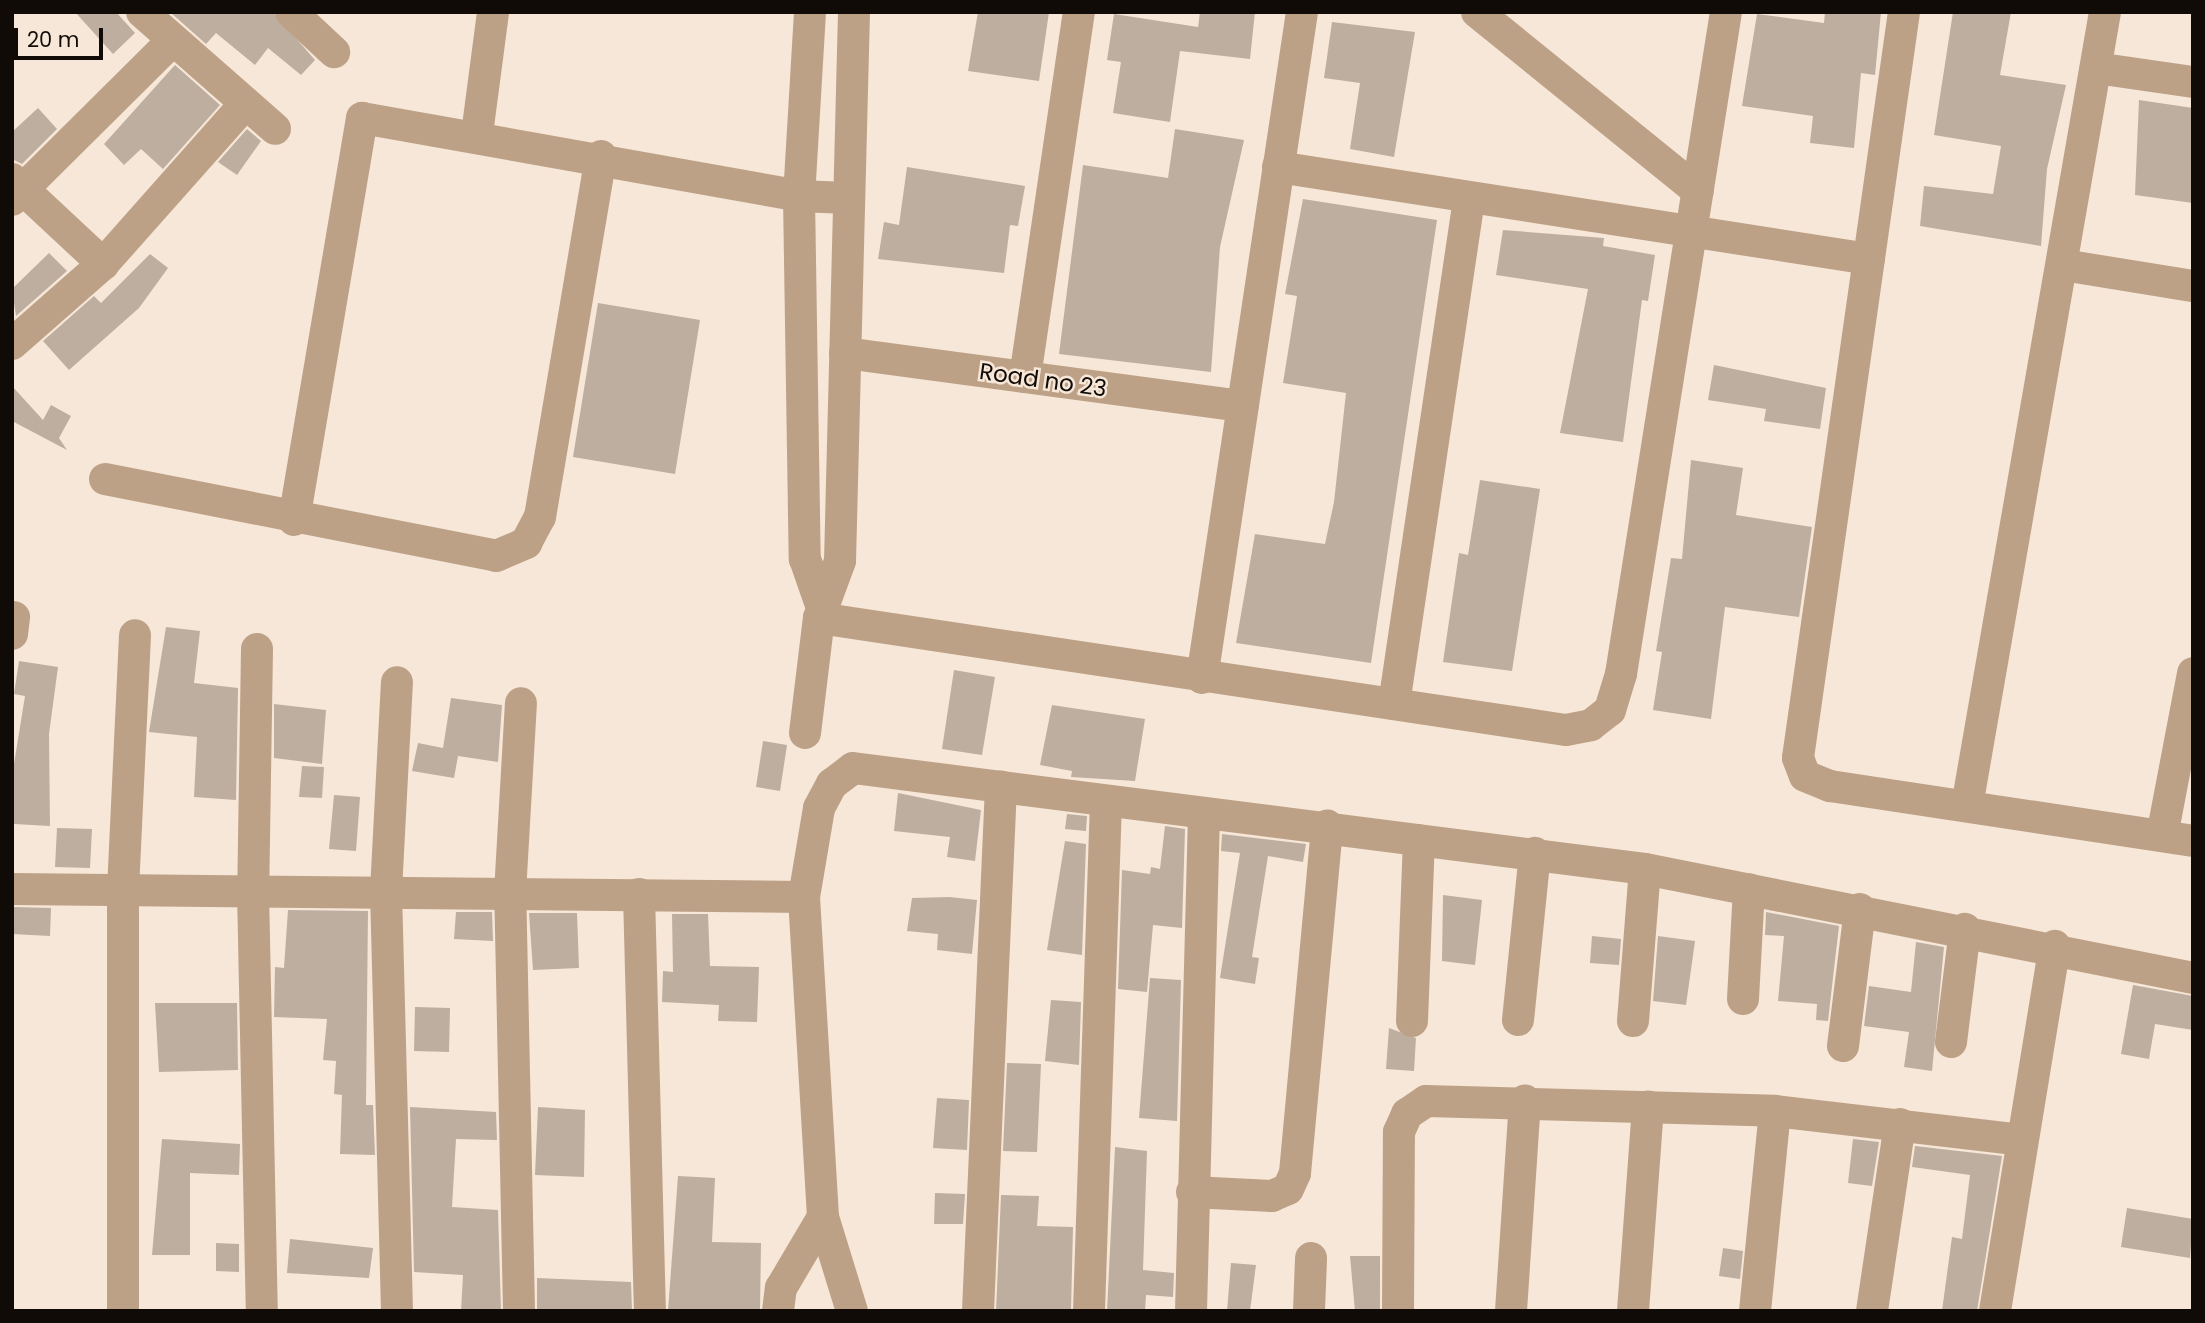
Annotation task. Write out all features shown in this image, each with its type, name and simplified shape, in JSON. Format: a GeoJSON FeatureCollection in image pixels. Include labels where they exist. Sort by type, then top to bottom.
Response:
{"type":"FeatureCollection","features":[{"type":"Feature","properties":{"kind":"street"},"geometry":{"type":"LineString","coordinates":[[142,12],[275,130]]}},
{"type":"Feature","properties":{"kind":"street"},"geometry":{"type":"LineString","coordinates":[[291,12],[334,52]]}},
{"type":"Feature","properties":{"kind":"street"},"geometry":{"type":"LineString","coordinates":[[477,134],[493,12]]}},
{"type":"Feature","properties":{"kind":"street"},"geometry":{"type":"LineString","coordinates":[[810,12],[799,195],[806,559],[819,610]]}},
{"type":"Feature","properties":{"kind":"street"},"geometry":{"type":"LineString","coordinates":[[805,733],[819,610],[840,561],[847,198],[854,12]]}},
{"type":"Feature","properties":{"kind":"street"},"geometry":{"type":"LineString","coordinates":[[1025,377],[1079,12]]}},
{"type":"Feature","properties":{"kind":"street"},"geometry":{"type":"LineString","coordinates":[[1202,678],[1302,12]]}},
{"type":"Feature","properties":{"kind":"street"},"geometry":{"type":"LineString","coordinates":[[1477,12],[1698,191]]}},
{"type":"Feature","properties":{"kind":"street"},"geometry":{"type":"LineString","coordinates":[[819,610],[1202,678],[1566,730],[1591,725],[1609,709],[1621,674],[1689,230],[1698,191],[1726,12]]}},
{"type":"Feature","properties":{"kind":"street"},"geometry":{"type":"LineString","coordinates":[[1905,12],[1798,758],[1805,776],[1830,786],[2193,841]]}},
{"type":"Feature","properties":{"kind":"street"},"geometry":{"type":"LineString","coordinates":[[1966,806],[2063,265],[2105,12]]}},
{"type":"Feature","properties":{"kind":"street"},"geometry":{"type":"LineString","coordinates":[[103,264],[16,190],[172,41]]}},
{"type":"Feature","properties":{"kind":"street"},"geometry":{"type":"LineString","coordinates":[[2096,68],[2193,82]]}},
{"type":"Feature","properties":{"kind":"street"},"geometry":{"type":"LineString","coordinates":[[12,344],[103,264],[244,105]]}},
{"type":"Feature","properties":{"kind":"street"},"geometry":{"type":"LineString","coordinates":[[294,520],[362,118],[477,134],[799,195],[847,198]]}},
{"type":"Feature","properties":{"kind":"street"},"geometry":{"type":"LineString","coordinates":[[105,479],[294,520],[496,556],[526,543],[540,517],[601,156]]}},
{"type":"Feature","properties":{"kind":"street"},"geometry":{"type":"LineString","coordinates":[[1278,167],[1469,199],[1869,259]]}},
{"type":"Feature","properties":{"kind":"street"},"geometry":{"type":"LineString","coordinates":[[1394,704],[1469,199]]}},
{"type":"Feature","properties":{"kind":"street"},"geometry":{"type":"LineString","coordinates":[[2063,265],[2193,286]]}},
{"type":"Feature","properties":{"kind":"street","name":"Road no 23"},"geometry":{"type":"LineString","coordinates":[[845,353],[1242,406]]}},
{"type":"Feature","properties":{"kind":"street"},"geometry":{"type":"LineString","coordinates":[[123,1311],[123,890],[135,635]]}},
{"type":"Feature","properties":{"kind":"street"},"geometry":{"type":"LineString","coordinates":[[257,649],[253,891],[262,1311]]}},
{"type":"Feature","properties":{"kind":"street"},"geometry":{"type":"LineString","coordinates":[[2162,836],[2193,673]]}},
{"type":"Feature","properties":{"kind":"street"},"geometry":{"type":"LineString","coordinates":[[397,682],[386,891],[397,1311]]}},
{"type":"Feature","properties":{"kind":"street"},"geometry":{"type":"LineString","coordinates":[[519,1311],[510,893],[521,703]]}},
{"type":"Feature","properties":{"kind":"street"},"geometry":{"type":"LineString","coordinates":[[852,1311],[823,1217],[804,897],[809,836],[841,775],[853,768],[1204,813],[1327,825],[1419,840],[1645,869],[2055,946],[2193,978]]}},
{"type":"Feature","properties":{"kind":"street"},"geometry":{"type":"LineString","coordinates":[[978,1311],[1001,787]]}},
{"type":"Feature","properties":{"kind":"street"},"geometry":{"type":"LineString","coordinates":[[1089,1311],[1106,801]]}},
{"type":"Feature","properties":{"kind":"street"},"geometry":{"type":"LineString","coordinates":[[1191,1311],[1192,1192],[1204,813]]}},
{"type":"Feature","properties":{"kind":"street"},"geometry":{"type":"LineString","coordinates":[[1192,1192],[1272,1196],[1288,1189],[1295,1173],[1327,825]]}},
{"type":"Feature","properties":{"kind":"street"},"geometry":{"type":"LineString","coordinates":[[1412,1021],[1419,840]]}},
{"type":"Feature","properties":{"kind":"street"},"geometry":{"type":"LineString","coordinates":[[1518,1020],[1535,853]]}},
{"type":"Feature","properties":{"kind":"street"},"geometry":{"type":"LineString","coordinates":[[1633,1021],[1645,869]]}},
{"type":"Feature","properties":{"kind":"street"},"geometry":{"type":"LineString","coordinates":[[12,889],[804,897]]}},
{"type":"Feature","properties":{"kind":"street"},"geometry":{"type":"LineString","coordinates":[[1743,999],[1749,889]]}},
{"type":"Feature","properties":{"kind":"street"},"geometry":{"type":"LineString","coordinates":[[639,894],[650,1311]]}},
{"type":"Feature","properties":{"kind":"street"},"geometry":{"type":"LineString","coordinates":[[1843,1046],[1860,909]]}},
{"type":"Feature","properties":{"kind":"street"},"geometry":{"type":"LineString","coordinates":[[1951,1042],[1965,929]]}},
{"type":"Feature","properties":{"kind":"street"},"geometry":{"type":"LineString","coordinates":[[1995,1311],[2055,946]]}},
{"type":"Feature","properties":{"kind":"street"},"geometry":{"type":"LineString","coordinates":[[1398,1311],[1397,1149],[1407,1114],[1426,1101],[1525,1100],[1774,1111],[2021,1140]]}},
{"type":"Feature","properties":{"kind":"street"},"geometry":{"type":"LineString","coordinates":[[1511,1311],[1525,1100]]}},
{"type":"Feature","properties":{"kind":"street"},"geometry":{"type":"LineString","coordinates":[[1633,1311],[1648,1107]]}},
{"type":"Feature","properties":{"kind":"street"},"geometry":{"type":"LineString","coordinates":[[1755,1311],[1774,1111]]}},
{"type":"Feature","properties":{"kind":"street"},"geometry":{"type":"LineString","coordinates":[[1872,1311],[1899,1124]]}},
{"type":"Feature","properties":{"kind":"street"},"geometry":{"type":"LineString","coordinates":[[778,1311],[781,1288],[823,1217]]}},
{"type":"Feature","properties":{"kind":"street"},"geometry":{"type":"LineString","coordinates":[[1309,1311],[1311,1258]]}},
{"type":"Feature","properties":{"kind":"building"},"geometry":{"type":"Polygon","coordinates":[[[75,12],[116,12],[135,33],[113,54],[75,12]]]}},
{"type":"Feature","properties":{"kind":"building"},"geometry":{"type":"Polygon","coordinates":[[[170,12],[273,12],[315,60],[301,75],[268,48],[255,65],[216,33],[206,44],[170,12]]]}},
{"type":"Feature","properties":{"kind":"building"},"geometry":{"type":"Polygon","coordinates":[[[978,12],[1049,12],[1039,81],[968,71],[978,12]]]}},
{"type":"Feature","properties":{"kind":"building"},"geometry":{"type":"Polygon","coordinates":[[[1200,12],[1255,12],[1250,59],[1180,51],[1170,122],[1113,113],[1121,62],[1107,60],[1114,14],[1198,27],[1200,12]]]}},
{"type":"Feature","properties":{"kind":"building"},"geometry":{"type":"Polygon","coordinates":[[[1825,12],[1881,12],[1875,75],[1861,73],[1854,148],[1810,143],[1813,116],[1742,106],[1757,14],[1824,23],[1825,12]]]}},
{"type":"Feature","properties":{"kind":"building"},"geometry":{"type":"Polygon","coordinates":[[[1953,12],[2011,12],[2000,75],[2066,85],[2047,169],[2041,246],[1920,226],[1924,186],[1993,194],[2001,146],[1934,135],[1953,12]]]}},
{"type":"Feature","properties":{"kind":"building"},"geometry":{"type":"Polygon","coordinates":[[[1332,22],[1415,32],[1394,157],[1350,149],[1360,83],[1324,78],[1332,22]]]}},
{"type":"Feature","properties":{"kind":"building"},"geometry":{"type":"Polygon","coordinates":[[[175,65],[220,105],[163,169],[141,149],[124,165],[104,144],[175,65]]]}},
{"type":"Feature","properties":{"kind":"building"},"geometry":{"type":"Polygon","coordinates":[[[2139,100],[2193,108],[2193,203],[2135,195],[2139,100]]]}},
{"type":"Feature","properties":{"kind":"building"},"geometry":{"type":"Polygon","coordinates":[[[38,108],[57,129],[22,164],[12,159],[12,132],[38,108]]]}},
{"type":"Feature","properties":{"kind":"building"},"geometry":{"type":"Polygon","coordinates":[[[247,129],[261,141],[237,175],[218,162],[247,129]]]}},
{"type":"Feature","properties":{"kind":"building"},"geometry":{"type":"Polygon","coordinates":[[[1175,129],[1244,140],[1220,247],[1211,372],[1059,354],[1083,165],[1168,178],[1175,129]]]}},
{"type":"Feature","properties":{"kind":"building"},"geometry":{"type":"Polygon","coordinates":[[[907,167],[1025,186],[1018,226],[1010,225],[1004,273],[878,259],[884,222],[899,225],[907,167]]]}},
{"type":"Feature","properties":{"kind":"building"},"geometry":{"type":"Polygon","coordinates":[[[1303,199],[1437,220],[1371,663],[1236,643],[1255,534],[1325,544],[1334,502],[1346,393],[1283,383],[1297,296],[1285,294],[1303,199]]]}},
{"type":"Feature","properties":{"kind":"building"},"geometry":{"type":"Polygon","coordinates":[[[1503,230],[1604,238],[1603,246],[1655,255],[1648,301],[1642,300],[1623,442],[1560,433],[1588,289],[1496,275],[1503,230]]]}},
{"type":"Feature","properties":{"kind":"building"},"geometry":{"type":"Polygon","coordinates":[[[49,253],[67,271],[16,316],[12,289],[49,253]]]}},
{"type":"Feature","properties":{"kind":"building"},"geometry":{"type":"Polygon","coordinates":[[[150,254],[168,268],[139,308],[69,370],[43,341],[94,296],[101,303],[150,254]]]}},
{"type":"Feature","properties":{"kind":"building"},"geometry":{"type":"Polygon","coordinates":[[[598,303],[700,320],[675,474],[573,457],[598,303]]]}},
{"type":"Feature","properties":{"kind":"building"},"geometry":{"type":"Polygon","coordinates":[[[1714,365],[1826,388],[1820,429],[1764,421],[1766,409],[1708,400],[1714,365]]]}},
{"type":"Feature","properties":{"kind":"building"},"geometry":{"type":"Polygon","coordinates":[[[12,386],[43,420],[51,405],[71,416],[59,438],[67,450],[12,421],[12,386]]]}},
{"type":"Feature","properties":{"kind":"building"},"geometry":{"type":"Polygon","coordinates":[[[1691,460],[1743,468],[1736,515],[1812,527],[1799,617],[1725,607],[1711,719],[1653,710],[1662,652],[1656,651],[1671,558],[1682,559],[1691,460]]]}},
{"type":"Feature","properties":{"kind":"building"},"geometry":{"type":"Polygon","coordinates":[[[1480,480],[1540,489],[1512,671],[1443,662],[1459,553],[1468,555],[1480,480]]]}},
{"type":"Feature","properties":{"kind":"building"},"geometry":{"type":"Polygon","coordinates":[[[166,627],[200,631],[194,683],[238,688],[236,800],[194,797],[197,737],[149,732],[166,627]]]}},
{"type":"Feature","properties":{"kind":"building"},"geometry":{"type":"Polygon","coordinates":[[[19,661],[58,667],[49,734],[50,826],[14,824],[14,764],[25,696],[14,694],[19,661]]]}},
{"type":"Feature","properties":{"kind":"building"},"geometry":{"type":"Polygon","coordinates":[[[954,670],[995,677],[982,755],[942,749],[954,670]]]}},
{"type":"Feature","properties":{"kind":"building"},"geometry":{"type":"Polygon","coordinates":[[[451,698],[502,705],[498,762],[458,756],[454,778],[412,771],[418,743],[443,748],[451,698]]]}},
{"type":"Feature","properties":{"kind":"building"},"geometry":{"type":"Polygon","coordinates":[[[274,704],[326,710],[322,764],[274,758],[274,704]]]}},
{"type":"Feature","properties":{"kind":"building"},"geometry":{"type":"Polygon","coordinates":[[[1052,705],[1145,719],[1135,781],[1071,777],[1072,771],[1040,765],[1052,705]]]}},
{"type":"Feature","properties":{"kind":"building"},"geometry":{"type":"Polygon","coordinates":[[[763,741],[787,745],[780,791],[756,787],[763,741]]]}},
{"type":"Feature","properties":{"kind":"building"},"geometry":{"type":"Polygon","coordinates":[[[302,766],[324,767],[322,798],[299,797],[302,766]]]}},
{"type":"Feature","properties":{"kind":"building"},"geometry":{"type":"Polygon","coordinates":[[[898,793],[981,810],[975,861],[947,857],[950,837],[894,831],[898,793]]]}},
{"type":"Feature","properties":{"kind":"building"},"geometry":{"type":"Polygon","coordinates":[[[334,795],[360,797],[356,851],[329,849],[334,795]]]}},
{"type":"Feature","properties":{"kind":"building"},"geometry":{"type":"Polygon","coordinates":[[[1067,814],[1087,816],[1086,831],[1065,829],[1067,814]]]}},
{"type":"Feature","properties":{"kind":"building"},"geometry":{"type":"Polygon","coordinates":[[[1165,826],[1185,829],[1182,928],[1153,925],[1147,992],[1118,989],[1122,870],[1150,874],[1151,867],[1160,869],[1165,826]]]}},
{"type":"Feature","properties":{"kind":"building"},"geometry":{"type":"Polygon","coordinates":[[[57,828],[92,829],[90,868],[55,867],[57,828]]]}},
{"type":"Feature","properties":{"kind":"building"},"geometry":{"type":"Polygon","coordinates":[[[1222,834],[1306,844],[1303,862],[1268,856],[1252,957],[1259,958],[1255,984],[1220,978],[1240,853],[1221,851],[1222,834]]]}},
{"type":"Feature","properties":{"kind":"building"},"geometry":{"type":"Polygon","coordinates":[[[1065,841],[1086,844],[1082,955],[1047,950],[1065,841]]]}},
{"type":"Feature","properties":{"kind":"building"},"geometry":{"type":"Polygon","coordinates":[[[1443,895],[1482,900],[1475,965],[1442,961],[1443,895]]]}},
{"type":"Feature","properties":{"kind":"building"},"geometry":{"type":"Polygon","coordinates":[[[950,897],[977,900],[972,954],[937,950],[938,934],[907,931],[912,898],[950,897]]]}},
{"type":"Feature","properties":{"kind":"building"},"geometry":{"type":"Polygon","coordinates":[[[13,907],[51,908],[50,936],[12,934],[13,907]]]}},
{"type":"Feature","properties":{"kind":"building"},"geometry":{"type":"Polygon","coordinates":[[[288,910],[368,911],[366,1105],[373,1105],[375,1155],[340,1154],[342,1095],[334,1094],[336,1061],[323,1060],[327,1019],[274,1017],[275,967],[284,968],[288,910]]]}},
{"type":"Feature","properties":{"kind":"building"},"geometry":{"type":"Polygon","coordinates":[[[456,912],[492,912],[493,941],[454,939],[456,912]]]}},
{"type":"Feature","properties":{"kind":"building"},"geometry":{"type":"Polygon","coordinates":[[[1766,912],[1839,926],[1828,1021],[1816,1020],[1817,1004],[1778,1001],[1784,936],[1765,935],[1766,912]]]}},
{"type":"Feature","properties":{"kind":"building"},"geometry":{"type":"Polygon","coordinates":[[[529,913],[577,913],[579,968],[533,970],[529,913]]]}},
{"type":"Feature","properties":{"kind":"building"},"geometry":{"type":"Polygon","coordinates":[[[672,914],[708,914],[710,966],[759,967],[757,1022],[718,1021],[719,1005],[662,1002],[663,971],[673,972],[672,914]]]}},
{"type":"Feature","properties":{"kind":"building"},"geometry":{"type":"Polygon","coordinates":[[[1592,936],[1621,939],[1619,965],[1590,963],[1592,936]]]}},
{"type":"Feature","properties":{"kind":"building"},"geometry":{"type":"Polygon","coordinates":[[[1658,936],[1695,941],[1686,1005],[1653,1001],[1658,936]]]}},
{"type":"Feature","properties":{"kind":"building"},"geometry":{"type":"Polygon","coordinates":[[[1916,942],[1944,947],[1932,1071],[1904,1067],[1909,1032],[1864,1026],[1869,986],[1911,992],[1916,942]]]}},
{"type":"Feature","properties":{"kind":"building"},"geometry":{"type":"Polygon","coordinates":[[[1150,978],[1181,980],[1177,1121],[1139,1118],[1150,978]]]}},
{"type":"Feature","properties":{"kind":"building"},"geometry":{"type":"Polygon","coordinates":[[[2133,985],[2193,996],[2193,1030],[2155,1024],[2149,1059],[2121,1054],[2133,985]]]}},
{"type":"Feature","properties":{"kind":"building"},"geometry":{"type":"Polygon","coordinates":[[[1051,1000],[1081,1002],[1079,1065],[1045,1061],[1051,1000]]]}},
{"type":"Feature","properties":{"kind":"building"},"geometry":{"type":"Polygon","coordinates":[[[155,1003],[237,1003],[238,1070],[159,1072],[155,1003]]]}},
{"type":"Feature","properties":{"kind":"building"},"geometry":{"type":"Polygon","coordinates":[[[415,1007],[450,1008],[449,1052],[414,1051],[415,1007]]]}},
{"type":"Feature","properties":{"kind":"building"},"geometry":{"type":"Polygon","coordinates":[[[1389,1028],[1416,1038],[1414,1071],[1386,1069],[1389,1028]]]}},
{"type":"Feature","properties":{"kind":"building"},"geometry":{"type":"Polygon","coordinates":[[[1007,1063],[1041,1064],[1037,1152],[1003,1151],[1007,1063]]]}},
{"type":"Feature","properties":{"kind":"building"},"geometry":{"type":"Polygon","coordinates":[[[937,1098],[969,1100],[967,1150],[933,1148],[937,1098]]]}},
{"type":"Feature","properties":{"kind":"building"},"geometry":{"type":"Polygon","coordinates":[[[410,1107],[496,1112],[497,1140],[456,1139],[452,1207],[498,1210],[501,1311],[461,1311],[463,1275],[414,1272],[410,1107]]]}},
{"type":"Feature","properties":{"kind":"building"},"geometry":{"type":"Polygon","coordinates":[[[538,1107],[585,1110],[584,1177],[535,1175],[538,1107]]]}},
{"type":"Feature","properties":{"kind":"building"},"geometry":{"type":"Polygon","coordinates":[[[162,1139],[240,1144],[239,1175],[190,1173],[190,1255],[152,1255],[162,1139]]]}},
{"type":"Feature","properties":{"kind":"building"},"geometry":{"type":"Polygon","coordinates":[[[1853,1139],[1879,1142],[1872,1186],[1848,1183],[1853,1139]]]}},
{"type":"Feature","properties":{"kind":"building"},"geometry":{"type":"Polygon","coordinates":[[[1915,1146],[2002,1156],[1977,1311],[1942,1311],[1952,1237],[1962,1239],[1970,1175],[1912,1167],[1915,1146]]]}},
{"type":"Feature","properties":{"kind":"building"},"geometry":{"type":"Polygon","coordinates":[[[1115,1147],[1147,1151],[1143,1270],[1174,1273],[1173,1297],[1146,1295],[1145,1311],[1107,1311],[1115,1147]]]}},
{"type":"Feature","properties":{"kind":"building"},"geometry":{"type":"Polygon","coordinates":[[[678,1176],[715,1178],[712,1242],[761,1243],[760,1311],[668,1311],[678,1176]]]}},
{"type":"Feature","properties":{"kind":"building"},"geometry":{"type":"Polygon","coordinates":[[[935,1193],[965,1194],[963,1224],[934,1224],[935,1193]]]}},
{"type":"Feature","properties":{"kind":"building"},"geometry":{"type":"Polygon","coordinates":[[[1001,1195],[1039,1196],[1037,1226],[1073,1227],[1071,1311],[996,1311],[1001,1195]]]}},
{"type":"Feature","properties":{"kind":"building"},"geometry":{"type":"Polygon","coordinates":[[[2127,1208],[2193,1219],[2190,1258],[2121,1247],[2127,1208]]]}},
{"type":"Feature","properties":{"kind":"building"},"geometry":{"type":"Polygon","coordinates":[[[290,1239],[373,1248],[369,1278],[287,1273],[290,1239]]]}},
{"type":"Feature","properties":{"kind":"building"},"geometry":{"type":"Polygon","coordinates":[[[216,1243],[239,1244],[239,1272],[216,1271],[216,1243]]]}},
{"type":"Feature","properties":{"kind":"building"},"geometry":{"type":"Polygon","coordinates":[[[1723,1248],[1743,1251],[1740,1279],[1719,1276],[1723,1248]]]}},
{"type":"Feature","properties":{"kind":"building"},"geometry":{"type":"Polygon","coordinates":[[[1350,1256],[1380,1256],[1380,1311],[1355,1311],[1350,1256]]]}},
{"type":"Feature","properties":{"kind":"building"},"geometry":{"type":"Polygon","coordinates":[[[1231,1263],[1256,1265],[1250,1311],[1227,1311],[1231,1263]]]}},
{"type":"Feature","properties":{"kind":"building"},"geometry":{"type":"Polygon","coordinates":[[[537,1278],[631,1282],[632,1311],[537,1311],[537,1278]]]}}]}
